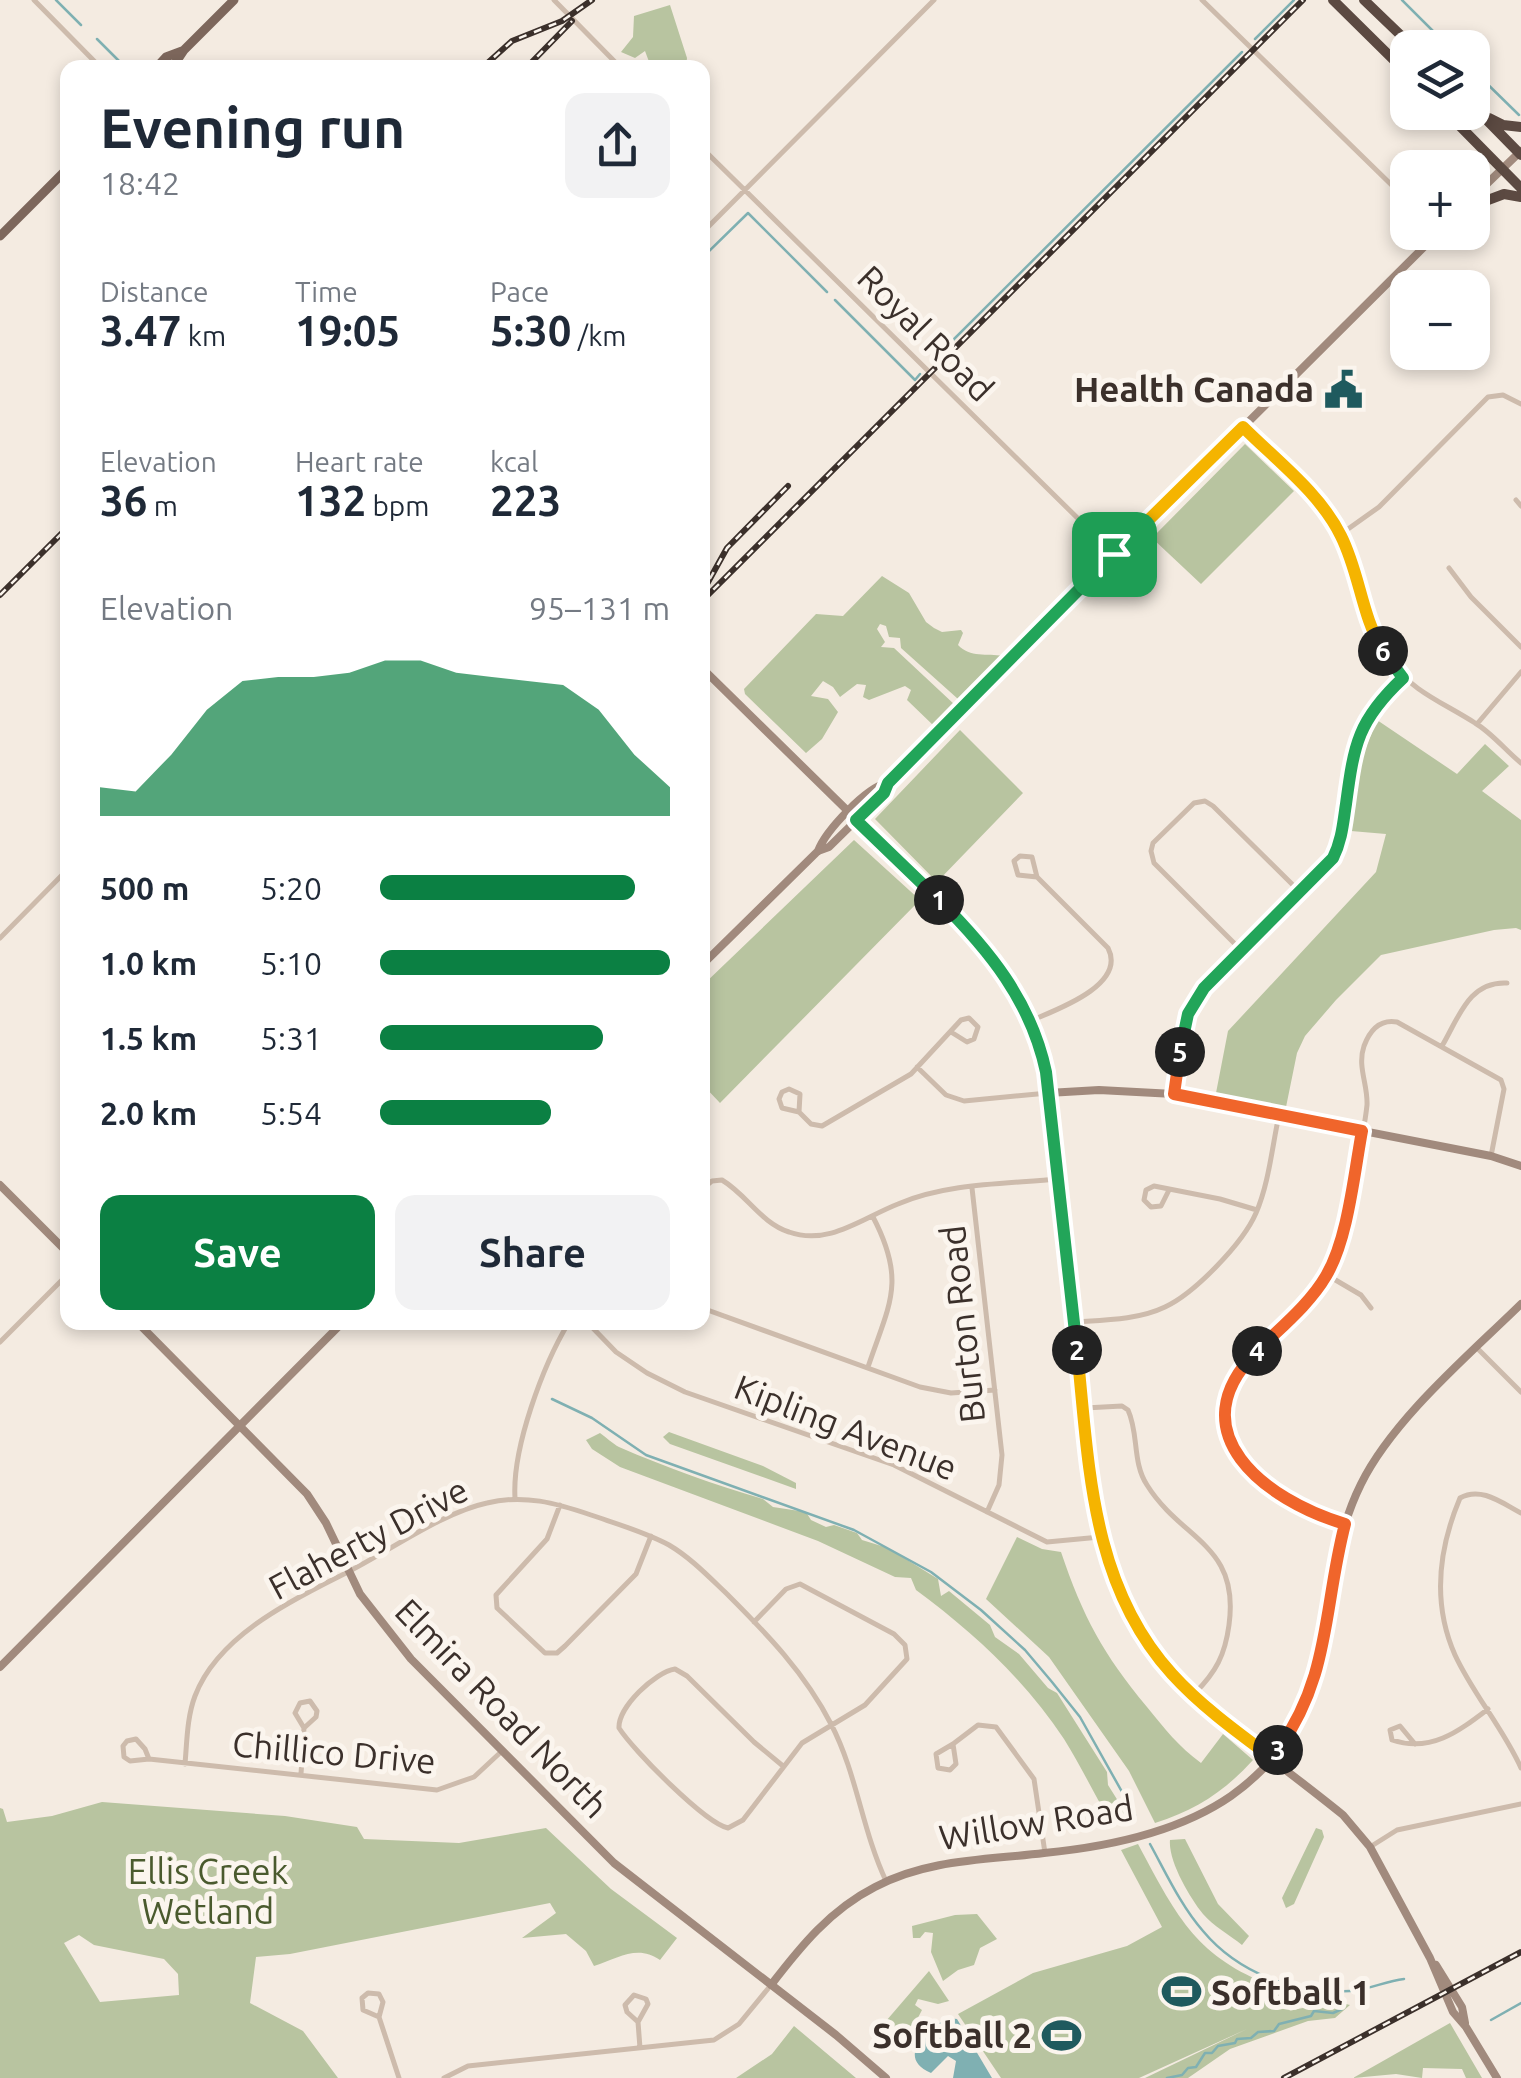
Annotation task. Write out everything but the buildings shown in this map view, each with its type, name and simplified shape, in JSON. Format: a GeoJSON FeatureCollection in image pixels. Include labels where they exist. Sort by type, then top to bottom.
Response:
{"type":"FeatureCollection","features":[{"type":"Feature","properties":{"kind":"highway"},"geometry":{"type":"LineString","coordinates":[[1333,0],[1390,56]]}},
{"type":"Feature","properties":{"kind":"highway"},"geometry":{"type":"LineString","coordinates":[[1364,0],[1395,30]]}},
{"type":"Feature","properties":{"kind":"highway"},"geometry":{"type":"LineString","coordinates":[[1490,117],[1503,126],[1521,127]]}},
{"type":"Feature","properties":{"kind":"highway"},"geometry":{"type":"LineString","coordinates":[[1490,122],[1520,153]]}},
{"type":"Feature","properties":{"kind":"highway"},"geometry":{"type":"LineString","coordinates":[[1464,130],[1521,188]]}},
{"type":"Feature","properties":{"kind":"highway"},"geometry":{"type":"LineString","coordinates":[[1490,199],[1504,194],[1521,198]]}},
{"type":"Feature","properties":{"kind":"main road"},"geometry":{"type":"LineString","coordinates":[[177,60],[234,0]]}},
{"type":"Feature","properties":{"kind":"main road"},"geometry":{"type":"LineString","coordinates":[[163,60],[184,50]]}},
{"type":"Feature","properties":{"kind":"main road"},"geometry":{"type":"LineString","coordinates":[[0,236],[60,176]]}},
{"type":"Feature","properties":{"kind":"street"},"geometry":{"type":"LineString","coordinates":[[34,0],[94,60]]}},
{"type":"Feature","properties":{"kind":"street"},"geometry":{"type":"LineString","coordinates":[[554,0],[614,60]]}},
{"type":"Feature","properties":{"kind":"street"},"geometry":{"type":"LineString","coordinates":[[710,225],[934,0]]}},
{"type":"Feature","properties":{"kind":"street"},"geometry":{"type":"LineString","coordinates":[[1202,0],[1390,183]]}},
{"type":"Feature","properties":{"kind":"street"},"geometry":{"type":"LineString","coordinates":[[1490,180],[1520,153]]}},
{"type":"Feature","properties":{"kind":"street","name":"Royal Road"},"geometry":{"type":"LineString","coordinates":[[710,156],[1114,554]]}},
{"type":"Feature","properties":{"kind":"street"},"geometry":{"type":"LineString","coordinates":[[710,957],[818,851],[830,846],[884,793],[888,783],[1114,554],[1421,250]]}},
{"type":"Feature","properties":{"kind":"street"},"geometry":{"type":"LineString","coordinates":[[1341,534],[1379,507],[1488,397],[1503,394],[1521,404]]}},
{"type":"Feature","properties":{"kind":"street"},"geometry":{"type":"LineString","coordinates":[[1243,427],[1317,500],[1341,534],[1375,637],[1403,678],[1425,696],[1477,724],[1521,763]]}},
{"type":"Feature","properties":{"kind":"street"},"geometry":{"type":"LineString","coordinates":[[1450,568],[1472,597],[1521,647]]}},
{"type":"Feature","properties":{"kind":"street"},"geometry":{"type":"LineString","coordinates":[[1477,724],[1521,672]]}},
{"type":"Feature","properties":{"kind":"street"},"geometry":{"type":"LineString","coordinates":[[710,676],[990,952],[1030,1021],[1043,1057],[1048,1093],[1100,1537],[1120,1594],[1135,1624],[1171,1673],[1342,1815],[1370,1847],[1430,1958],[1453,2012],[1466,2026],[1497,2078]]}},
{"type":"Feature","properties":{"kind":"street"},"geometry":{"type":"LineString","coordinates":[[1174,1094],[1188,1014],[1204,988],[1333,858],[1342,836],[1352,752],[1379,700],[1403,678]]}},
{"type":"Feature","properties":{"kind":"street"},"geometry":{"type":"LineString","coordinates":[[818,851],[823,838],[848,812],[876,786],[888,783]]}},
{"type":"Feature","properties":{"kind":"street"},"geometry":{"type":"LineString","coordinates":[[1241,950],[1154,863],[1153,842],[1194,803],[1205,802],[1300,892]]}},
{"type":"Feature","properties":{"kind":"street"},"geometry":{"type":"LineString","coordinates":[[1030,1021],[1078,999],[1096,986],[1112,968],[1113,956],[1037,877],[1032,858],[1020,856],[1014,861],[1018,875],[1037,877]]}},
{"type":"Feature","properties":{"kind":"street"},"geometry":{"type":"LineString","coordinates":[[0,938],[60,878]]}},
{"type":"Feature","properties":{"kind":"street"},"geometry":{"type":"LineString","coordinates":[[1442,1046],[1474,993],[1491,982],[1507,983]]}},
{"type":"Feature","properties":{"kind":"street"},"geometry":{"type":"LineString","coordinates":[[799,1112],[801,1098],[797,1091],[782,1092],[778,1099],[782,1108],[799,1112],[811,1124],[822,1126],[898,1083],[964,1018],[978,1027],[974,1039],[967,1042],[951,1032]]}},
{"type":"Feature","properties":{"kind":"street"},"geometry":{"type":"LineString","coordinates":[[1345,1524],[1293,1505],[1278,1495],[1231,1444],[1224,1414],[1225,1397],[1234,1376],[1309,1299],[1327,1275],[1338,1248],[1367,1102],[1360,1064],[1373,1029],[1388,1021],[1397,1022],[1501,1080],[1504,1089],[1491,1156]]}},
{"type":"Feature","properties":{"kind":"street"},"geometry":{"type":"LineString","coordinates":[[917,1067],[946,1096],[956,1100],[1099,1090],[1174,1094],[1491,1156],[1521,1166]]}},
{"type":"Feature","properties":{"kind":"street"},"geometry":{"type":"LineString","coordinates":[[1074,1322],[1143,1314],[1166,1307],[1219,1262],[1242,1237],[1257,1210],[1278,1115]]}},
{"type":"Feature","properties":{"kind":"street"},"geometry":{"type":"LineString","coordinates":[[710,1183],[722,1180],[768,1222],[812,1237],[830,1234],[898,1204],[972,1188],[1058,1178]]}},
{"type":"Feature","properties":{"kind":"street"},"geometry":{"type":"LineString","coordinates":[[0,1185],[60,1245]]}},
{"type":"Feature","properties":{"kind":"street"},"geometry":{"type":"LineString","coordinates":[[1169,1190],[1161,1206],[1151,1207],[1144,1200],[1146,1190],[1154,1186],[1257,1210]]}},
{"type":"Feature","properties":{"kind":"street","name":"Burton Road"},"geometry":{"type":"LineString","coordinates":[[972,1188],[1002,1465],[999,1485],[987,1512]]}},
{"type":"Feature","properties":{"kind":"street"},"geometry":{"type":"LineString","coordinates":[[868,1368],[893,1292],[894,1272],[873,1217]]}},
{"type":"Feature","properties":{"kind":"street"},"geometry":{"type":"LineString","coordinates":[[1327,1275],[1361,1295],[1371,1308]]}},
{"type":"Feature","properties":{"kind":"street"},"geometry":{"type":"LineString","coordinates":[[0,1342],[60,1282]]}},
{"type":"Feature","properties":{"kind":"street","name":"Willow Road"},"geometry":{"type":"LineString","coordinates":[[444,2078],[468,2066],[714,2040],[739,2024],[819,1926],[886,1881],[953,1862],[1046,1853],[1152,1831],[1200,1814],[1246,1784],[1272,1758],[1296,1725],[1316,1680],[1345,1524],[1362,1481],[1386,1442],[1521,1304]]}},
{"type":"Feature","properties":{"kind":"street"},"geometry":{"type":"LineString","coordinates":[[710,1311],[937,1391],[995,1390]]}},
{"type":"Feature","properties":{"kind":"street","name":"Elmira Road North"},"geometry":{"type":"LineString","coordinates":[[144,1330],[310,1498],[360,1594],[387,1632],[502,1751],[614,1863],[886,2078]]}},
{"type":"Feature","properties":{"kind":"street"},"geometry":{"type":"LineString","coordinates":[[0,1666],[335,1330]]}},
{"type":"Feature","properties":{"kind":"street"},"geometry":{"type":"LineString","coordinates":[[515,1498],[517,1454],[564,1330]]}},
{"type":"Feature","properties":{"kind":"street","name":"Kipling Avenue"},"geometry":{"type":"LineString","coordinates":[[595,1330],[616,1352],[685,1392],[894,1465],[1047,1542],[1100,1537]]}},
{"type":"Feature","properties":{"kind":"street"},"geometry":{"type":"LineString","coordinates":[[1477,1348],[1521,1392]]}},
{"type":"Feature","properties":{"kind":"street"},"geometry":{"type":"LineString","coordinates":[[1084,1408],[1122,1406],[1128,1410],[1145,1482],[1211,1552],[1228,1580],[1232,1606],[1223,1657],[1193,1695]]}},
{"type":"Feature","properties":{"kind":"street"},"geometry":{"type":"LineString","coordinates":[[1521,1513],[1482,1493],[1460,1498],[1443,1547],[1441,1600],[1455,1656],[1521,1768]]}},
{"type":"Feature","properties":{"kind":"street","name":"Flaherty Drive"},"geometry":{"type":"LineString","coordinates":[[185,1764],[196,1695],[220,1654],[240,1636],[312,1590],[455,1513],[515,1498],[560,1505],[651,1536],[691,1560],[806,1681],[852,1770],[869,1838],[886,1881]]}},
{"type":"Feature","properties":{"kind":"street"},"geometry":{"type":"LineString","coordinates":[[560,1505],[547,1539],[496,1595],[497,1608],[546,1654],[557,1653],[628,1583],[640,1567],[651,1536]]}},
{"type":"Feature","properties":{"kind":"street"},"geometry":{"type":"LineString","coordinates":[[754,1622],[786,1590],[800,1584],[894,1634],[905,1645],[908,1659],[865,1705],[802,1742],[736,1826],[720,1826],[696,1808],[625,1737],[619,1720],[662,1672],[675,1669],[688,1676],[783,1766]]}},
{"type":"Feature","properties":{"kind":"street"},"geometry":{"type":"LineString","coordinates":[[300,1774],[304,1728],[317,1711],[310,1701],[300,1702],[296,1707],[297,1719],[304,1728]]}},
{"type":"Feature","properties":{"kind":"street"},"geometry":{"type":"LineString","coordinates":[[1415,1744],[1400,1726],[1390,1730],[1392,1740],[1415,1744],[1430,1744],[1446,1738],[1488,1709]]}},
{"type":"Feature","properties":{"kind":"street"},"geometry":{"type":"LineString","coordinates":[[954,1744],[956,1764],[950,1770],[938,1768],[936,1754],[978,1725],[996,1727],[1034,1779],[1046,1853]]}},
{"type":"Feature","properties":{"kind":"street","name":"Chillico Drive"},"geometry":{"type":"LineString","coordinates":[[149,1760],[136,1739],[123,1746],[124,1757],[130,1762],[149,1760],[438,1790],[474,1777],[502,1751]]}},
{"type":"Feature","properties":{"kind":"street"},"geometry":{"type":"LineString","coordinates":[[1370,1847],[1397,1830],[1521,1804]]}},
{"type":"Feature","properties":{"kind":"street"},"geometry":{"type":"LineString","coordinates":[[379,2017],[363,2010],[362,1998],[368,1993],[379,1994],[383,2002],[379,2017],[400,2078]]}},
{"type":"Feature","properties":{"kind":"street"},"geometry":{"type":"LineString","coordinates":[[638,2022],[625,2006],[634,1995],[646,1999],[648,2004],[638,2022],[640,2049]]}},
{"type":"Feature","properties":{"kind":"green space"},"geometry":{"type":"Polygon","coordinates":[[[670,5],[687,60],[648,60],[645,51],[635,58],[621,52],[633,37],[634,16],[670,5]]]}},
{"type":"Feature","properties":{"kind":"green space"},"geometry":{"type":"Polygon","coordinates":[[[1245,444],[1294,491],[1201,584],[1152,538],[1245,444]]]}},
{"type":"Feature","properties":{"kind":"green space"},"geometry":{"type":"Polygon","coordinates":[[[882,576],[909,593],[926,622],[934,628],[942,632],[961,630],[958,645],[963,649],[1003,656],[958,699],[901,648],[900,638],[889,637],[886,626],[880,624],[877,629],[885,642],[881,647],[894,648],[955,705],[934,726],[907,700],[911,690],[905,686],[869,700],[863,697],[866,685],[857,684],[840,697],[823,681],[811,696],[828,699],[838,712],[822,739],[806,753],[744,689],[816,614],[843,616],[882,576]]]}},
{"type":"Feature","properties":{"kind":"green space"},"geometry":{"type":"Polygon","coordinates":[[[1377,720],[1457,774],[1485,744],[1509,766],[1482,791],[1521,820],[1521,930],[1494,930],[1381,955],[1305,1036],[1297,1053],[1286,1107],[1216,1093],[1228,1031],[1376,872],[1386,834],[1351,831],[1361,759],[1377,720]]]}},
{"type":"Feature","properties":{"kind":"green space"},"geometry":{"type":"Polygon","coordinates":[[[960,730],[1023,793],[937,882],[875,819],[960,730]]]}},
{"type":"Feature","properties":{"kind":"green space"},"geometry":{"type":"Polygon","coordinates":[[[854,840],[920,900],[720,1103],[710,1092],[710,978],[854,840]]]}},
{"type":"Feature","properties":{"kind":"green space"},"geometry":{"type":"Polygon","coordinates":[[[669,1432],[763,1466],[796,1483],[796,1489],[670,1444],[663,1437],[669,1432]]]}},
{"type":"Feature","properties":{"kind":"green space"},"geometry":{"type":"Polygon","coordinates":[[[600,1433],[619,1447],[654,1462],[763,1499],[773,1507],[806,1512],[811,1520],[826,1527],[834,1525],[857,1533],[862,1540],[888,1548],[938,1579],[941,1596],[949,1591],[990,1625],[995,1637],[1019,1654],[1057,1693],[1107,1772],[1108,1785],[1125,1812],[1118,1820],[1110,1821],[1064,1739],[1032,1697],[978,1640],[916,1590],[911,1578],[895,1577],[818,1541],[620,1467],[592,1449],[586,1440],[600,1433]]]}},
{"type":"Feature","properties":{"kind":"green space"},"geometry":{"type":"Polygon","coordinates":[[[1017,1537],[1042,1549],[1061,1552],[1086,1616],[1106,1652],[1147,1707],[1186,1750],[1201,1763],[1223,1734],[1253,1760],[1232,1781],[1197,1806],[1155,1823],[1129,1771],[1049,1657],[986,1599],[1017,1537]]]}},
{"type":"Feature","properties":{"kind":"green space","name":"Ellis Creek Wetland"},"geometry":{"type":"Polygon","coordinates":[[[102,1802],[285,1816],[357,1827],[364,1839],[459,1843],[546,1828],[611,1889],[677,1938],[660,1960],[636,1953],[594,1966],[586,1951],[566,1934],[522,1938],[556,1913],[550,1903],[290,1954],[256,1957],[250,2003],[303,2031],[338,2078],[0,2078],[0,1808],[7,1822],[52,1816],[102,1802]],[[79,1935],[64,1943],[100,2002],[179,1995],[178,1974],[164,1959],[94,1945],[79,1935]]]}},
{"type":"Feature","properties":{"kind":"green space"},"geometry":{"type":"Polygon","coordinates":[[[1316,1828],[1322,1830],[1324,1837],[1294,1904],[1286,1908],[1282,1898],[1316,1828]]]}},
{"type":"Feature","properties":{"kind":"green space"},"geometry":{"type":"Polygon","coordinates":[[[1185,1839],[1218,1904],[1249,1936],[1242,1945],[1207,1918],[1186,1889],[1170,1849],[1170,1840],[1185,1839]]]}},
{"type":"Feature","properties":{"kind":"green space"},"geometry":{"type":"Polygon","coordinates":[[[1138,1844],[1169,1900],[1200,1941],[1240,1971],[1300,1996],[1298,2006],[1289,2011],[1334,2001],[1350,2005],[1335,2018],[1308,2021],[1230,2049],[1188,2078],[1145,2078],[1247,2029],[1139,2078],[1001,2078],[958,2014],[1033,1973],[1127,1946],[1162,1927],[1121,1850],[1138,1844]]]}},
{"type":"Feature","properties":{"kind":"green space"},"geometry":{"type":"Polygon","coordinates":[[[977,1914],[997,1939],[980,1948],[974,1965],[943,1981],[931,1952],[933,1933],[913,1938],[912,1926],[955,1915],[977,1914]]]}},
{"type":"Feature","properties":{"kind":"green space"},"geometry":{"type":"Polygon","coordinates":[[[929,1971],[949,2001],[938,2004],[918,1999],[915,2005],[922,2010],[909,2035],[889,2043],[874,2035],[929,1971]]]}},
{"type":"Feature","properties":{"kind":"green space"},"geometry":{"type":"Polygon","coordinates":[[[1450,2023],[1482,2078],[1466,2078],[1462,2069],[1423,2068],[1422,2078],[1396,2074],[1353,2078],[1450,2023]]]}},
{"type":"Feature","properties":{"kind":"green space"},"geometry":{"type":"Polygon","coordinates":[[[794,2026],[856,2078],[736,2078],[772,2054],[794,2026]]]}},
{"type":"Feature","properties":{"kind":"water"},"geometry":{"type":"Polygon","coordinates":[[[949,2018],[957,2019],[992,2078],[953,2078],[956,2061],[948,2056],[931,2073],[921,2067],[915,2051],[918,2043],[949,2018]]]}},
{"type":"Feature","properties":{"kind":"waterway"},"geometry":{"type":"LineString","coordinates":[[56,0],[81,25]]}},
{"type":"Feature","properties":{"kind":"waterway"},"geometry":{"type":"LineString","coordinates":[[1255,39],[1294,0]]}},
{"type":"Feature","properties":{"kind":"waterway"},"geometry":{"type":"LineString","coordinates":[[1402,0],[1432,30]]}},
{"type":"Feature","properties":{"kind":"waterway"},"geometry":{"type":"LineString","coordinates":[[97,39],[118,60]]}},
{"type":"Feature","properties":{"kind":"waterway"},"geometry":{"type":"LineString","coordinates":[[932,361],[1242,52]]}},
{"type":"Feature","properties":{"kind":"waterway"},"geometry":{"type":"LineString","coordinates":[[1490,87],[1519,115]]}},
{"type":"Feature","properties":{"kind":"waterway"},"geometry":{"type":"LineString","coordinates":[[710,250],[748,213],[827,292]]}},
{"type":"Feature","properties":{"kind":"waterway"},"geometry":{"type":"LineString","coordinates":[[835,300],[915,380],[920,374]]}},
{"type":"Feature","properties":{"kind":"waterway"},"geometry":{"type":"LineString","coordinates":[[552,1399],[592,1418],[646,1455],[854,1530],[931,1572],[981,1610],[1025,1650],[1052,1682],[1080,1717],[1135,1815]]}},
{"type":"Feature","properties":{"kind":"waterway"},"geometry":{"type":"LineString","coordinates":[[1150,1844],[1195,1921],[1217,1946],[1251,1969],[1289,1985],[1330,1991],[1357,1990],[1404,1979]]}},
{"type":"Feature","properties":{"kind":"waterway"},"geometry":{"type":"LineString","coordinates":[[1491,2020],[1521,2003]]}},
{"type":"Feature","properties":{"kind":"waterway"},"geometry":{"type":"LineString","coordinates":[[1167,2078],[1196,2067],[1205,2053],[1212,2053],[1218,2046],[1251,2038],[1258,2032],[1274,2031],[1279,2024],[1311,2016],[1314,2011],[1333,2013],[1342,2009]]}},
{"type":"Feature","properties":{"kind":"railway"},"geometry":{"type":"LineString","coordinates":[[491,60],[512,41],[562,21],[592,0]]}},
{"type":"Feature","properties":{"kind":"railway"},"geometry":{"type":"LineString","coordinates":[[710,593],[1303,0]]}},
{"type":"Feature","properties":{"kind":"railway"},"geometry":{"type":"LineString","coordinates":[[534,60],[572,21]]}},
{"type":"Feature","properties":{"kind":"railway"},"geometry":{"type":"LineString","coordinates":[[710,579],[727,548],[788,486]]}},
{"type":"Feature","properties":{"kind":"railway"},"geometry":{"type":"LineString","coordinates":[[0,595],[60,535]]}},
{"type":"Feature","properties":{"kind":"railway"},"geometry":{"type":"LineString","coordinates":[[1284,2078],[1521,1952]]}},
{"type":"Feature","properties":{"kind":"place","name":"Health Canada"},"geometry":{"type":"Point","coordinates":[1344,389]}},
{"type":"Feature","properties":{"kind":"place","name":"Softball 1"},"geometry":{"type":"Point","coordinates":[1181,1992]}},
{"type":"Feature","properties":{"kind":"place","name":"Softball 2"},"geometry":{"type":"Point","coordinates":[1062,2035]}},
{"type":"Feature","properties":{"kind":"route"},"geometry":{"type":"LineString","coordinates":[[1243,427],[1317,500],[1340,533],[1375,637],[1403,678],[1379,700],[1352,752],[1342,836],[1333,858],[1204,988],[1192,1006],[1182,1039],[1174,1094],[1362,1131],[1338,1248],[1327,1275],[1309,1299],[1234,1376],[1225,1397],[1226,1431],[1242,1460],[1293,1505],[1345,1524],[1316,1680],[1296,1725],[1272,1758],[1171,1673],[1135,1624],[1108,1563],[1094,1500],[1046,1072],[1030,1021],[990,952],[856,820],[1114,554],[1243,427]]}}]}
